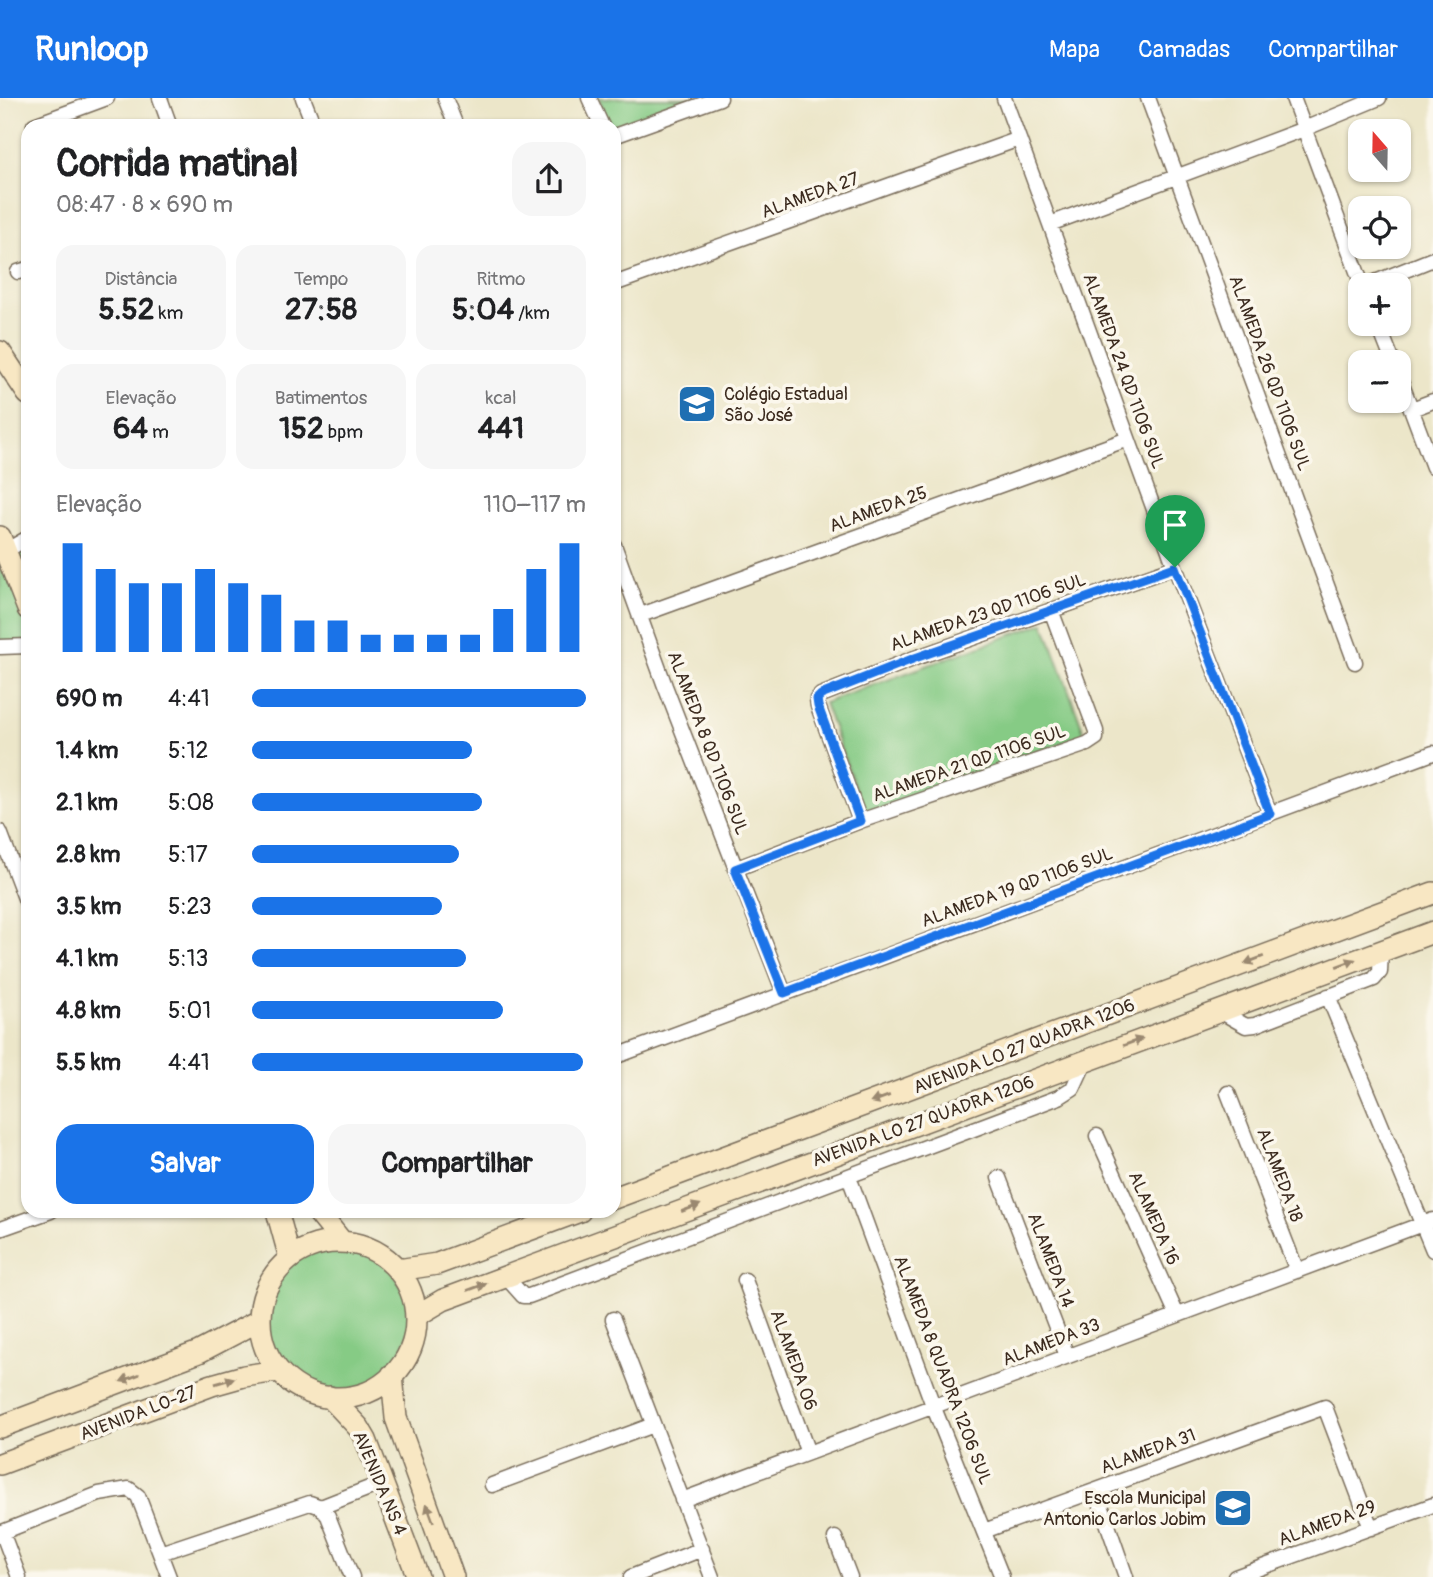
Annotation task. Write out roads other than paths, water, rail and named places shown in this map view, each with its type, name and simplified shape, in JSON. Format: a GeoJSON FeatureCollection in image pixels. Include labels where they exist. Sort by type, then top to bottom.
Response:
{"type":"FeatureCollection","features":[{"type":"Feature","properties":{"kind":"main road"},"geometry":{"type":"LineString","coordinates":[[0,352],[21,384]]}},
{"type":"Feature","properties":{"kind":"main road"},"geometry":{"type":"LineString","coordinates":[[2,547],[21,592]]}},
{"type":"Feature","properties":{"kind":"main road","name":"AVENIDA L0 27 QUADRA 1206"},"geometry":{"type":"LineString","coordinates":[[621,1195],[1433,893]]}},
{"type":"Feature","properties":{"kind":"main road","name":"AVENIDA LO 27 QUADRA 1206"},"geometry":{"type":"LineString","coordinates":[[416,1315],[443,1300],[1433,932]]}},
{"type":"Feature","properties":{"kind":"main road"},"geometry":{"type":"LineString","coordinates":[[279,1218],[290,1258]]}},
{"type":"Feature","properties":{"kind":"main road"},"geometry":{"type":"LineString","coordinates":[[323,1218],[342,1242]]}},
{"type":"Feature","properties":{"kind":"main road"},"geometry":{"type":"LineString","coordinates":[[398,1270],[437,1265],[561,1218]]}},
{"type":"Feature","properties":{"kind":"main road"},"geometry":{"type":"LineString","coordinates":[[342,1242],[373,1250],[387,1259],[398,1270],[410,1292],[416,1315],[414,1338],[405,1358],[392,1375],[379,1386],[363,1393],[330,1397],[311,1393],[293,1384],[278,1371],[267,1353],[260,1320],[265,1292],[275,1273],[290,1258],[306,1248],[342,1242]]}},
{"type":"Feature","properties":{"kind":"main road","name":"AVENIDA LO-27"},"geometry":{"type":"LineString","coordinates":[[0,1427],[199,1352],[260,1320]]}},
{"type":"Feature","properties":{"kind":"main road","name":"AVENIDA LO-27"},"geometry":{"type":"LineString","coordinates":[[0,1464],[212,1385],[244,1376],[278,1371]]}},
{"type":"Feature","properties":{"kind":"main road"},"geometry":{"type":"LineString","coordinates":[[392,1375],[396,1418],[453,1577]]}},
{"type":"Feature","properties":{"kind":"main road","name":"AVENIDA NS 4"},"geometry":{"type":"LineString","coordinates":[[330,1397],[366,1440],[418,1577]]}},
{"type":"Feature","properties":{"kind":"street"},"geometry":{"type":"LineString","coordinates":[[50,119],[107,98]]}},
{"type":"Feature","properties":{"kind":"street"},"geometry":{"type":"LineString","coordinates":[[160,98],[168,119]]}},
{"type":"Feature","properties":{"kind":"street"},"geometry":{"type":"LineString","coordinates":[[303,98],[311,119]]}},
{"type":"Feature","properties":{"kind":"street"},"geometry":{"type":"LineString","coordinates":[[445,98],[453,119]]}},
{"type":"Feature","properties":{"kind":"street"},"geometry":{"type":"LineString","coordinates":[[589,98],[599,119]]}},
{"type":"Feature","properties":{"kind":"street"},"geometry":{"type":"LineString","coordinates":[[621,133],[720,98]]}},
{"type":"Feature","properties":{"kind":"street","name":"ALAMEDA 24 QD 1106 SUL"},"geometry":{"type":"LineString","coordinates":[[1004,98],[1175,567],[1270,814]]}},
{"type":"Feature","properties":{"kind":"street","name":"ALAMEDA 26 QD 1106 SUL"},"geometry":{"type":"LineString","coordinates":[[1148,98],[1355,662]]}},
{"type":"Feature","properties":{"kind":"street"},"geometry":{"type":"LineString","coordinates":[[1293,98],[1358,273]]}},
{"type":"Feature","properties":{"kind":"street"},"geometry":{"type":"LineString","coordinates":[[1050,224],[1304,129],[1379,98]]}},
{"type":"Feature","properties":{"kind":"street","name":"ALAMEDA 27"},"geometry":{"type":"LineString","coordinates":[[621,281],[1019,139]]}},
{"type":"Feature","properties":{"kind":"street"},"geometry":{"type":"LineString","coordinates":[[1398,273],[1433,259]]}},
{"type":"Feature","properties":{"kind":"street"},"geometry":{"type":"LineString","coordinates":[[1433,401],[1412,409],[1433,467]]}},
{"type":"Feature","properties":{"kind":"street","name":"ALAMEDA 25"},"geometry":{"type":"LineString","coordinates":[[640,615],[1128,439]]}},
{"type":"Feature","properties":{"kind":"street"},"geometry":{"type":"LineString","coordinates":[[2,547],[21,540]]}},
{"type":"Feature","properties":{"kind":"street","name":"ALAMEDA 8 QD 1106 SUL"},"geometry":{"type":"LineString","coordinates":[[621,564],[665,686],[784,993]]}},
{"type":"Feature","properties":{"kind":"street","name":"ALAMEDA 23 QD 1106 SUL"},"geometry":{"type":"LineString","coordinates":[[860,821],[818,706],[817,699],[821,695],[915,658],[1175,567]]}},
{"type":"Feature","properties":{"kind":"street","name":"ALAMEDA 21 QD 1106 SUL"},"geometry":{"type":"LineString","coordinates":[[735,869],[860,821],[1075,748],[1096,738],[1096,731],[1051,610]]}},
{"type":"Feature","properties":{"kind":"street"},"geometry":{"type":"LineString","coordinates":[[0,647],[21,646]]}},
{"type":"Feature","properties":{"kind":"street","name":"ALAMEDA 19 QD 1106 SUL"},"geometry":{"type":"LineString","coordinates":[[621,1054],[1433,753]]}},
{"type":"Feature","properties":{"kind":"street"},"geometry":{"type":"LineString","coordinates":[[0,832],[21,888]]}},
{"type":"Feature","properties":{"kind":"street"},"geometry":{"type":"LineString","coordinates":[[1218,1010],[1246,1027],[1374,979],[1380,972],[1381,950]]}},
{"type":"Feature","properties":{"kind":"street"},"geometry":{"type":"LineString","coordinates":[[1328,996],[1428,1222],[1433,1250]]}},
{"type":"Feature","properties":{"kind":"street"},"geometry":{"type":"LineString","coordinates":[[506,1277],[523,1296],[529,1296],[799,1196],[1059,1097],[1073,1088],[1086,1060]]}},
{"type":"Feature","properties":{"kind":"street","name":"ALAMEDA 18"},"geometry":{"type":"LineString","coordinates":[[1228,1093],[1297,1271]]}},
{"type":"Feature","properties":{"kind":"street","name":"ALAMEDA 16"},"geometry":{"type":"LineString","coordinates":[[1097,1136],[1177,1315]]}},
{"type":"Feature","properties":{"kind":"street"},"geometry":{"type":"LineString","coordinates":[[788,1171],[799,1196]]}},
{"type":"Feature","properties":{"kind":"street","name":"ALAMEDA 8 QUADRA 1206 SUL"},"geometry":{"type":"LineString","coordinates":[[849,1177],[934,1408],[1002,1577]]}},
{"type":"Feature","properties":{"kind":"street","name":"ALAMEDA 14"},"geometry":{"type":"LineString","coordinates":[[999,1178],[1067,1356]]}},
{"type":"Feature","properties":{"kind":"street"},"geometry":{"type":"LineString","coordinates":[[747,1186],[758,1211]]}},
{"type":"Feature","properties":{"kind":"street"},"geometry":{"type":"LineString","coordinates":[[0,1229],[31,1218]]}},
{"type":"Feature","properties":{"kind":"street","name":"ALAMEDA 33"},"geometry":{"type":"LineString","coordinates":[[682,1500],[1428,1222]]}},
{"type":"Feature","properties":{"kind":"street","name":"ALAMEDA 06"},"geometry":{"type":"LineString","coordinates":[[745,1280],[808,1453]]}},
{"type":"Feature","properties":{"kind":"street"},"geometry":{"type":"LineString","coordinates":[[613,1320],[712,1577]]}},
{"type":"Feature","properties":{"kind":"street","name":"ALAMEDA 31"},"geometry":{"type":"LineString","coordinates":[[985,1531],[1325,1407],[1371,1528]]}},
{"type":"Feature","properties":{"kind":"street"},"geometry":{"type":"LineString","coordinates":[[492,1485],[653,1425]]}},
{"type":"Feature","properties":{"kind":"street"},"geometry":{"type":"LineString","coordinates":[[321,1507],[382,1483]]}},
{"type":"Feature","properties":{"kind":"street"},"geometry":{"type":"LineString","coordinates":[[19,1577],[1,1533],[99,1494],[129,1489],[138,1496],[169,1577]]}},
{"type":"Feature","properties":{"kind":"street"},"geometry":{"type":"LineString","coordinates":[[1096,1491],[1126,1577]]}},
{"type":"Feature","properties":{"kind":"street"},"geometry":{"type":"LineString","coordinates":[[160,1553],[310,1503],[321,1507],[328,1516],[352,1577]]}},
{"type":"Feature","properties":{"kind":"street","name":"ALAMEDA 29"},"geometry":{"type":"LineString","coordinates":[[1235,1577],[1433,1505]]}},
{"type":"Feature","properties":{"kind":"street"},"geometry":{"type":"LineString","coordinates":[[835,1538],[850,1577]]}},
{"type":"Feature","properties":{"kind":"street"},"geometry":{"type":"LineString","coordinates":[[631,1577],[702,1549]]}},
{"type":"Feature","properties":{"kind":"place","name":"Colégio Estadual São José"},"geometry":{"type":"Point","coordinates":[697,404]}},
{"type":"Feature","properties":{"kind":"place","name":"Escola Municipal Antonio Carlos Jobim"},"geometry":{"type":"Point","coordinates":[1233,1508]}}]}
